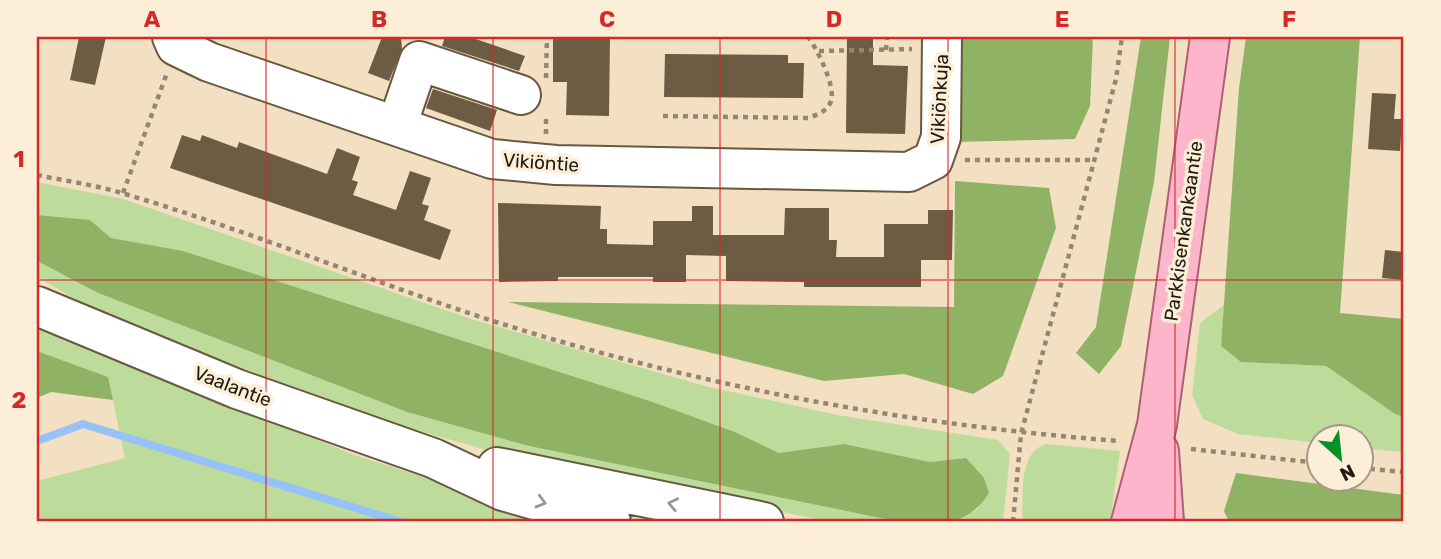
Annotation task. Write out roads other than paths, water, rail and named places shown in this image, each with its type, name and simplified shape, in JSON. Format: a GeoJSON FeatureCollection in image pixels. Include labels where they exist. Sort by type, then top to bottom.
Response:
{"type":"FeatureCollection","features":[{"type":"Feature","properties":{"kind":"main road","name":"Parkkisenkankaantie"},"geometry":{"type":"LineString","coordinates":[[1164,522],[1210,37]]}},
{"type":"Feature","properties":{"kind":"main road","name":"Parkkisenkankaantie"},"geometry":{"type":"LineString","coordinates":[[1131,522],[1170,437]]}},
{"type":"Feature","properties":{"kind":"street","name":"Vikiöntie"},"geometry":{"type":"LineString","coordinates":[[174,41],[209,62],[492,159],[556,164],[909,172],[933,160]]}},
{"type":"Feature","properties":{"kind":"street","name":"Vikiönkuja"},"geometry":{"type":"LineString","coordinates":[[933,160],[941,137],[942,43]]}},
{"type":"Feature","properties":{"kind":"street"},"geometry":{"type":"LineString","coordinates":[[397,126],[419,61],[521,95]]}},
{"type":"Feature","properties":{"kind":"street","name":"Vaalantie"},"geometry":{"type":"LineString","coordinates":[[37,306],[237,389],[433,458],[503,491],[611,522]]}},
{"type":"Feature","properties":{"kind":"street","name":"Vaalantie"},"geometry":{"type":"LineString","coordinates":[[433,458],[527,471],[764,522]]}},
{"type":"Feature","properties":{"kind":"waterway"},"geometry":{"type":"LineString","coordinates":[[37,441],[83,424],[401,522]]}}]}
